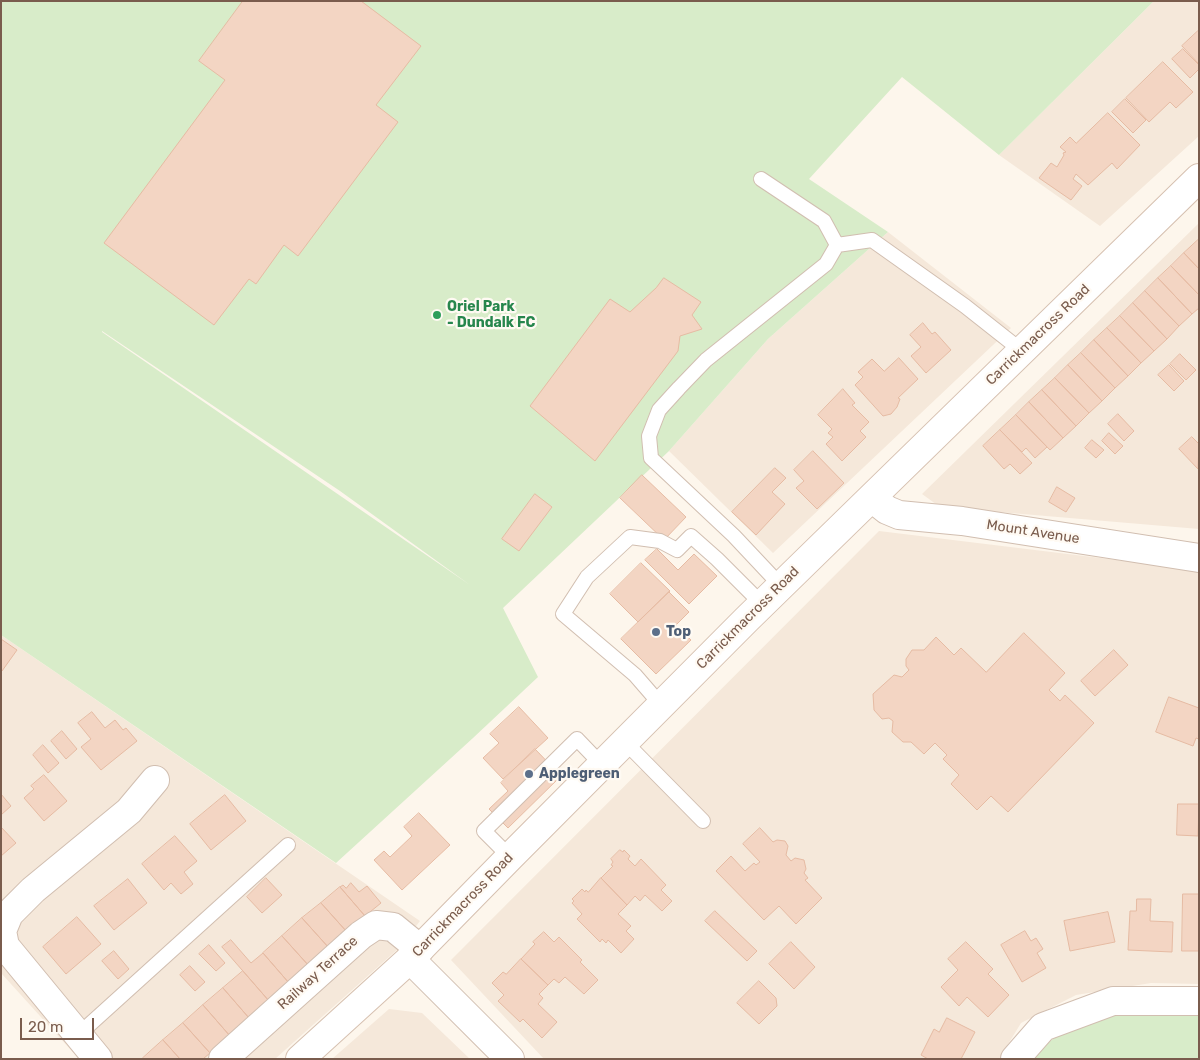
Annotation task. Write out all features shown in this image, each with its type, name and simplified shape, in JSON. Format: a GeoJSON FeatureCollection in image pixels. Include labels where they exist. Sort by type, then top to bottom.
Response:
{"type":"FeatureCollection","features":[{"type":"Feature","properties":{"kind":"street","name":"Carrickmacross Road"},"geometry":{"type":"LineString","coordinates":[[300,1059],[415,954],[762,604],[1199,178]]}},
{"type":"Feature","properties":{"kind":"street","name":"Mount Avenue"},"geometry":{"type":"LineString","coordinates":[[872,498],[887,510],[899,515],[962,521],[1199,558]]}},
{"type":"Feature","properties":{"kind":"street"},"geometry":{"type":"LineString","coordinates":[[98,1059],[5,946],[2,931],[9,914],[34,890],[129,811],[155,780]]}},
{"type":"Feature","properties":{"kind":"street","name":"Railway Terrace"},"geometry":{"type":"LineString","coordinates":[[222,1059],[361,935],[376,925],[393,927],[510,1059]]}},
{"type":"Feature","properties":{"kind":"street"},"geometry":{"type":"LineString","coordinates":[[1015,1059],[1043,1026],[1113,1001],[1199,1001]]}},
{"type":"Feature","properties":{"kind":"lane"},"geometry":{"type":"LineString","coordinates":[[761,179],[824,221],[837,245]]}},
{"type":"Feature","properties":{"kind":"lane"},"geometry":{"type":"LineString","coordinates":[[837,245],[872,240],[965,306],[1022,351]]}},
{"type":"Feature","properties":{"kind":"lane"},"geometry":{"type":"LineString","coordinates":[[781,586],[746,548],[651,458],[649,436],[659,410],[706,360],[826,264],[837,245]]}},
{"type":"Feature","properties":{"kind":"lane"},"geometry":{"type":"LineString","coordinates":[[661,705],[635,675],[564,614],[587,577],[630,537],[660,541],[677,550],[691,536],[762,604]]}},
{"type":"Feature","properties":{"kind":"lane"},"geometry":{"type":"LineString","coordinates":[[510,857],[484,831],[577,739],[602,765]]}},
{"type":"Feature","properties":{"kind":"lane"},"geometry":{"type":"LineString","coordinates":[[625,742],[703,821]]}},
{"type":"Feature","properties":{"kind":"lane"},"geometry":{"type":"LineString","coordinates":[[78,1035],[288,845]]}},
{"type":"Feature","properties":{"kind":"shaded area"},"geometry":{"type":"Polygon","coordinates":[[[1154,1],[1199,1],[1199,136],[1100,226],[999,155],[1154,1]]]}},
{"type":"Feature","properties":{"kind":"shaded area"},"geometry":{"type":"Polygon","coordinates":[[[1199,223],[1199,529],[940,507],[922,494],[1199,223]]]}},
{"type":"Feature","properties":{"kind":"shaded area"},"geometry":{"type":"Polygon","coordinates":[[[888,232],[1011,328],[773,553],[669,451],[768,339],[888,232]]]}},
{"type":"Feature","properties":{"kind":"shaded area"},"geometry":{"type":"Polygon","coordinates":[[[879,531],[1199,570],[1199,984],[1151,983],[1076,995],[1021,1023],[999,1059],[544,1059],[451,960],[879,531]]]}},
{"type":"Feature","properties":{"kind":"shaded area"},"geometry":{"type":"Polygon","coordinates":[[[1,635],[420,921],[399,948],[275,1059],[79,1059],[1,973],[1,635]]]}},
{"type":"Feature","properties":{"kind":"shaded area"},"geometry":{"type":"Polygon","coordinates":[[[389,1009],[422,1013],[470,1059],[332,1059],[389,1009]]]}},
{"type":"Feature","properties":{"kind":"green space"},"geometry":{"type":"Polygon","coordinates":[[[1,1],[1154,1],[999,155],[902,77],[809,179],[888,232],[768,339],[669,451],[503,608],[538,677],[336,863],[1,635],[1,1]],[[102,331],[470,585],[340,491],[102,331]]]}},
{"type":"Feature","properties":{"kind":"green space"},"geometry":{"type":"Polygon","coordinates":[[[1128,1009],[1199,1011],[1199,1059],[1030,1059],[1033,1054],[1073,1024],[1128,1009]]]}},
{"type":"Feature","properties":{"kind":"building"},"geometry":{"type":"Polygon","coordinates":[[[243,1],[361,1],[421,46],[376,105],[398,122],[298,256],[284,245],[256,284],[249,279],[214,325],[104,243],[225,80],[199,61],[243,1]]]}},
{"type":"Feature","properties":{"kind":"building"},"geometry":{"type":"Polygon","coordinates":[[[1199,30],[1199,64],[1182,46],[1199,30]]]}},
{"type":"Feature","properties":{"kind":"building"},"geometry":{"type":"Polygon","coordinates":[[[1183,49],[1199,65],[1199,69],[1190,78],[1172,59],[1183,49]]]}},
{"type":"Feature","properties":{"kind":"building"},"geometry":{"type":"Polygon","coordinates":[[[1163,62],[1193,92],[1176,108],[1170,102],[1149,122],[1126,98],[1163,62]]]}},
{"type":"Feature","properties":{"kind":"building"},"geometry":{"type":"Polygon","coordinates":[[[1125,99],[1146,120],[1133,133],[1112,112],[1125,99]]]}},
{"type":"Feature","properties":{"kind":"building"},"geometry":{"type":"Polygon","coordinates":[[[1108,113],[1140,145],[1117,169],[1112,163],[1088,185],[1076,174],[1073,179],[1082,186],[1071,200],[1039,178],[1051,163],[1057,167],[1064,155],[1063,153],[1066,152],[1060,147],[1070,137],[1076,143],[1108,113]]]}},
{"type":"Feature","properties":{"kind":"building"},"geometry":{"type":"Polygon","coordinates":[[[1199,239],[1199,269],[1184,253],[1199,239]]]}},
{"type":"Feature","properties":{"kind":"building"},"geometry":{"type":"Polygon","coordinates":[[[1184,253],[1199,269],[1199,295],[1171,266],[1184,253]]]}},
{"type":"Feature","properties":{"kind":"building"},"geometry":{"type":"Polygon","coordinates":[[[1171,266],[1199,295],[1199,308],[1192,314],[1158,278],[1171,266]]]}},
{"type":"Feature","properties":{"kind":"building"},"geometry":{"type":"Polygon","coordinates":[[[664,278],[701,302],[692,315],[702,329],[680,336],[678,351],[595,461],[530,406],[610,299],[630,312],[664,278]]]}},
{"type":"Feature","properties":{"kind":"building"},"geometry":{"type":"Polygon","coordinates":[[[1158,278],[1192,314],[1179,326],[1145,291],[1158,278]]]}},
{"type":"Feature","properties":{"kind":"building"},"geometry":{"type":"Polygon","coordinates":[[[1145,291],[1179,326],[1167,339],[1133,303],[1145,291]]]}},
{"type":"Feature","properties":{"kind":"building"},"geometry":{"type":"Polygon","coordinates":[[[1133,303],[1167,339],[1154,351],[1120,316],[1133,303]]]}},
{"type":"Feature","properties":{"kind":"building"},"geometry":{"type":"Polygon","coordinates":[[[1120,316],[1154,351],[1141,363],[1107,328],[1120,316]]]}},
{"type":"Feature","properties":{"kind":"building"},"geometry":{"type":"Polygon","coordinates":[[[923,323],[932,334],[935,332],[951,350],[926,373],[911,356],[921,347],[910,335],[923,323]]]}},
{"type":"Feature","properties":{"kind":"building"},"geometry":{"type":"Polygon","coordinates":[[[1107,328],[1141,363],[1128,376],[1094,340],[1107,328]]]}},
{"type":"Feature","properties":{"kind":"building"},"geometry":{"type":"Polygon","coordinates":[[[1094,340],[1128,376],[1115,388],[1081,353],[1094,340]]]}},
{"type":"Feature","properties":{"kind":"building"},"geometry":{"type":"Polygon","coordinates":[[[1081,353],[1115,388],[1102,401],[1068,365],[1081,353]]]}},
{"type":"Feature","properties":{"kind":"building"},"geometry":{"type":"Polygon","coordinates":[[[1180,354],[1196,370],[1186,380],[1170,364],[1180,354]]]}},
{"type":"Feature","properties":{"kind":"building"},"geometry":{"type":"Polygon","coordinates":[[[899,358],[918,379],[898,398],[900,399],[897,407],[891,414],[883,416],[855,385],[863,377],[858,372],[872,359],[884,371],[899,358]]]}},
{"type":"Feature","properties":{"kind":"building"},"geometry":{"type":"Polygon","coordinates":[[[1068,365],[1102,401],[1089,413],[1055,378],[1068,365]]]}},
{"type":"Feature","properties":{"kind":"building"},"geometry":{"type":"Polygon","coordinates":[[[1169,365],[1184,381],[1174,391],[1158,375],[1169,365]]]}},
{"type":"Feature","properties":{"kind":"building"},"geometry":{"type":"Polygon","coordinates":[[[1055,378],[1089,413],[1076,426],[1042,390],[1055,378]]]}},
{"type":"Feature","properties":{"kind":"building"},"geometry":{"type":"Polygon","coordinates":[[[843,389],[855,403],[852,405],[869,422],[860,431],[866,437],[842,461],[826,444],[833,437],[828,433],[832,429],[818,415],[843,389]]]}},
{"type":"Feature","properties":{"kind":"building"},"geometry":{"type":"Polygon","coordinates":[[[1042,390],[1076,426],[1063,438],[1029,402],[1042,390]]]}},
{"type":"Feature","properties":{"kind":"building"},"geometry":{"type":"Polygon","coordinates":[[[1029,402],[1063,438],[1050,450],[1016,415],[1029,402]]]}},
{"type":"Feature","properties":{"kind":"building"},"geometry":{"type":"Polygon","coordinates":[[[1118,414],[1134,431],[1124,441],[1108,424],[1118,414]]]}},
{"type":"Feature","properties":{"kind":"building"},"geometry":{"type":"Polygon","coordinates":[[[1016,415],[1047,447],[1035,458],[1026,448],[1022,452],[1000,430],[1016,415]]]}},
{"type":"Feature","properties":{"kind":"building"},"geometry":{"type":"Polygon","coordinates":[[[1000,430],[1032,463],[1020,474],[1010,464],[1004,469],[983,446],[1000,430]]]}},
{"type":"Feature","properties":{"kind":"building"},"geometry":{"type":"Polygon","coordinates":[[[1109,433],[1123,446],[1115,454],[1102,441],[1109,433]]]}},
{"type":"Feature","properties":{"kind":"building"},"geometry":{"type":"Polygon","coordinates":[[[1192,437],[1199,444],[1198,469],[1179,449],[1192,437]]]}},
{"type":"Feature","properties":{"kind":"building"},"geometry":{"type":"Polygon","coordinates":[[[1092,440],[1104,450],[1096,458],[1085,448],[1092,440]]]}},
{"type":"Feature","properties":{"kind":"building"},"geometry":{"type":"Polygon","coordinates":[[[813,451],[844,483],[817,509],[796,488],[804,481],[794,470],[813,451]]]}},
{"type":"Feature","properties":{"kind":"building"},"geometry":{"type":"Polygon","coordinates":[[[775,468],[786,478],[772,492],[785,504],[756,535],[732,512],[775,468]]]}},
{"type":"Feature","properties":{"kind":"building"},"geometry":{"type":"Polygon","coordinates":[[[642,475],[686,517],[664,540],[620,498],[642,475]]]}},
{"type":"Feature","properties":{"kind":"building"},"geometry":{"type":"Polygon","coordinates":[[[1057,487],[1075,498],[1066,512],[1049,502],[1057,487]]]}},
{"type":"Feature","properties":{"kind":"building"},"geometry":{"type":"Polygon","coordinates":[[[535,494],[552,507],[519,551],[502,539],[535,494]]]}},
{"type":"Feature","properties":{"kind":"building"},"geometry":{"type":"Polygon","coordinates":[[[657,549],[678,570],[694,554],[717,576],[689,604],[645,560],[657,549]]]}},
{"type":"Feature","properties":{"kind":"building"},"geometry":{"type":"Polygon","coordinates":[[[641,563],[670,591],[638,622],[610,594],[641,563]]]}},
{"type":"Feature","properties":{"kind":"building","name":"Top"},"geometry":{"type":"Polygon","coordinates":[[[669,592],[689,612],[676,625],[691,640],[656,674],[621,639],[669,592]]]}},
{"type":"Feature","properties":{"kind":"building"},"geometry":{"type":"Polygon","coordinates":[[[1024,633],[1065,673],[1049,690],[1060,701],[1065,695],[1094,723],[1008,812],[991,796],[977,810],[951,784],[959,775],[943,759],[947,755],[935,743],[924,754],[911,742],[903,742],[892,732],[893,721],[889,718],[882,719],[874,710],[873,694],[894,675],[902,677],[909,670],[906,666],[906,659],[912,650],[924,650],[936,637],[954,655],[961,648],[986,672],[1024,633]]]}},
{"type":"Feature","properties":{"kind":"building"},"geometry":{"type":"Polygon","coordinates":[[[1,639],[17,650],[2,671],[1,671],[1,639]]]}},
{"type":"Feature","properties":{"kind":"building"},"geometry":{"type":"Polygon","coordinates":[[[1114,650],[1128,665],[1095,696],[1081,681],[1114,650]]]}},
{"type":"Feature","properties":{"kind":"building"},"geometry":{"type":"Polygon","coordinates":[[[1169,697],[1199,708],[1199,739],[1196,738],[1193,746],[1156,732],[1169,697]]]}},
{"type":"Feature","properties":{"kind":"building"},"geometry":{"type":"Polygon","coordinates":[[[519,707],[548,738],[503,779],[483,758],[499,743],[490,734],[519,707]]]}},
{"type":"Feature","properties":{"kind":"building"},"geometry":{"type":"Polygon","coordinates":[[[92,712],[105,728],[115,720],[123,730],[126,728],[137,741],[101,770],[81,747],[91,739],[78,723],[92,712]]]}},
{"type":"Feature","properties":{"kind":"building"},"geometry":{"type":"Polygon","coordinates":[[[62,731],[77,749],[66,759],[51,741],[62,731]]]}},
{"type":"Feature","properties":{"kind":"building"},"geometry":{"type":"Polygon","coordinates":[[[43,745],[59,763],[48,773],[33,755],[43,745]]]}},
{"type":"Feature","properties":{"kind":"building"},"geometry":{"type":"Polygon","coordinates":[[[535,749],[561,776],[508,828],[489,809],[508,791],[501,783],[535,749]]]}},
{"type":"Feature","properties":{"kind":"building"},"geometry":{"type":"Polygon","coordinates":[[[44,775],[67,801],[44,821],[24,798],[34,789],[31,786],[44,775]]]}},
{"type":"Feature","properties":{"kind":"building"},"geometry":{"type":"Polygon","coordinates":[[[1,794],[11,806],[1,815],[1,794]]]}},
{"type":"Feature","properties":{"kind":"building"},"geometry":{"type":"Polygon","coordinates":[[[225,795],[246,821],[211,850],[190,824],[225,795]]]}},
{"type":"Feature","properties":{"kind":"building"},"geometry":{"type":"Polygon","coordinates":[[[1178,804],[1199,804],[1198,836],[1177,835],[1178,804]]]}},
{"type":"Feature","properties":{"kind":"building"},"geometry":{"type":"Polygon","coordinates":[[[419,813],[450,845],[402,890],[374,860],[384,851],[390,857],[412,836],[404,827],[419,813]]]}},
{"type":"Feature","properties":{"kind":"building"},"geometry":{"type":"Polygon","coordinates":[[[1,827],[16,843],[1,856],[1,827]]]}},
{"type":"Feature","properties":{"kind":"building"},"geometry":{"type":"Polygon","coordinates":[[[760,828],[773,842],[777,840],[785,841],[788,846],[786,855],[791,861],[795,858],[804,860],[806,869],[804,873],[808,878],[805,880],[822,898],[796,924],[779,906],[764,920],[716,871],[731,856],[745,871],[754,863],[756,865],[760,862],[743,844],[760,828]]]}},
{"type":"Feature","properties":{"kind":"building"},"geometry":{"type":"Polygon","coordinates":[[[175,836],[197,861],[184,872],[193,884],[181,894],[171,883],[164,890],[142,864],[175,836]]]}},
{"type":"Feature","properties":{"kind":"building"},"geometry":{"type":"Polygon","coordinates":[[[620,850],[623,852],[624,850],[630,856],[628,859],[635,866],[641,859],[666,885],[661,890],[672,901],[662,911],[645,895],[640,901],[635,896],[627,905],[601,878],[613,866],[611,865],[613,862],[611,859],[620,850]]]}},
{"type":"Feature","properties":{"kind":"building"},"geometry":{"type":"Polygon","coordinates":[[[266,878],[282,895],[262,913],[247,897],[266,878]]]}},
{"type":"Feature","properties":{"kind":"building"},"geometry":{"type":"Polygon","coordinates":[[[601,878],[627,905],[618,914],[631,926],[626,931],[634,939],[621,953],[608,940],[606,943],[602,939],[600,942],[577,919],[582,914],[572,903],[574,901],[572,899],[582,889],[588,892],[601,878]]]}},
{"type":"Feature","properties":{"kind":"building"},"geometry":{"type":"Polygon","coordinates":[[[128,879],[147,903],[114,930],[94,906],[128,879]]]}},
{"type":"Feature","properties":{"kind":"building"},"geometry":{"type":"Polygon","coordinates":[[[351,883],[359,892],[367,886],[381,903],[365,916],[340,887],[343,885],[346,888],[351,883]]]}},
{"type":"Feature","properties":{"kind":"building"},"geometry":{"type":"Polygon","coordinates":[[[340,887],[365,916],[347,932],[321,903],[340,887]]]}},
{"type":"Feature","properties":{"kind":"building"},"geometry":{"type":"Polygon","coordinates":[[[1183,894],[1199,894],[1199,951],[1182,951],[1183,894]]]}},
{"type":"Feature","properties":{"kind":"building"},"geometry":{"type":"Polygon","coordinates":[[[1137,899],[1151,899],[1150,921],[1173,922],[1172,952],[1128,950],[1130,911],[1136,911],[1137,899]]]}},
{"type":"Feature","properties":{"kind":"building"},"geometry":{"type":"Polygon","coordinates":[[[321,903],[347,932],[329,948],[302,918],[321,903]]]}},
{"type":"Feature","properties":{"kind":"building"},"geometry":{"type":"Polygon","coordinates":[[[715,911],[757,951],[747,961],[705,921],[715,911]]]}},
{"type":"Feature","properties":{"kind":"building"},"geometry":{"type":"Polygon","coordinates":[[[1108,912],[1115,942],[1070,951],[1064,921],[1108,912]]]}},
{"type":"Feature","properties":{"kind":"building"},"geometry":{"type":"Polygon","coordinates":[[[77,917],[101,944],[66,974],[43,947],[77,917]]]}},
{"type":"Feature","properties":{"kind":"building"},"geometry":{"type":"Polygon","coordinates":[[[302,918],[329,948],[309,966],[282,936],[302,918]]]}},
{"type":"Feature","properties":{"kind":"building"},"geometry":{"type":"Polygon","coordinates":[[[1025,931],[1031,941],[1036,938],[1043,949],[1037,953],[1046,968],[1022,982],[1001,945],[1025,931]]]}},
{"type":"Feature","properties":{"kind":"building"},"geometry":{"type":"Polygon","coordinates":[[[544,932],[554,942],[559,937],[582,960],[580,962],[598,980],[584,994],[565,977],[559,983],[554,979],[548,985],[521,959],[535,944],[533,942],[544,932]]]}},
{"type":"Feature","properties":{"kind":"building"},"geometry":{"type":"Polygon","coordinates":[[[282,936],[309,966],[289,983],[263,953],[282,936]]]}},
{"type":"Feature","properties":{"kind":"building"},"geometry":{"type":"Polygon","coordinates":[[[231,940],[251,963],[263,953],[289,983],[269,1001],[222,947],[231,940]]]}},
{"type":"Feature","properties":{"kind":"building"},"geometry":{"type":"Polygon","coordinates":[[[791,942],[815,967],[794,989],[769,964],[791,942]]]}},
{"type":"Feature","properties":{"kind":"building"},"geometry":{"type":"Polygon","coordinates":[[[966,942],[993,969],[988,974],[1009,995],[988,1017],[967,997],[959,1006],[941,987],[958,970],[948,959],[966,942]]]}},
{"type":"Feature","properties":{"kind":"building"},"geometry":{"type":"Polygon","coordinates":[[[209,945],[225,963],[216,971],[199,954],[209,945]]]}},
{"type":"Feature","properties":{"kind":"building"},"geometry":{"type":"Polygon","coordinates":[[[114,951],[129,969],[118,979],[102,961],[114,951]]]}},
{"type":"Feature","properties":{"kind":"building"},"geometry":{"type":"Polygon","coordinates":[[[521,959],[548,985],[539,994],[543,998],[538,1004],[557,1022],[542,1038],[523,1019],[520,1022],[498,1001],[504,995],[492,983],[503,972],[506,974],[521,959]]]}},
{"type":"Feature","properties":{"kind":"building"},"geometry":{"type":"Polygon","coordinates":[[[190,966],[205,982],[195,991],[180,975],[190,966]]]}},
{"type":"Feature","properties":{"kind":"building"},"geometry":{"type":"Polygon","coordinates":[[[243,971],[269,1001],[249,1018],[223,988],[243,971]]]}},
{"type":"Feature","properties":{"kind":"building"},"geometry":{"type":"Polygon","coordinates":[[[759,981],[776,998],[777,1006],[759,1024],[737,1003],[759,981]]]}},
{"type":"Feature","properties":{"kind":"building"},"geometry":{"type":"Polygon","coordinates":[[[223,988],[249,1018],[230,1036],[203,1005],[223,988]]]}},
{"type":"Feature","properties":{"kind":"building"},"geometry":{"type":"Polygon","coordinates":[[[203,1005],[230,1036],[210,1053],[183,1023],[203,1005]]]}},
{"type":"Feature","properties":{"kind":"building"},"geometry":{"type":"Polygon","coordinates":[[[947,1018],[975,1032],[961,1059],[928,1059],[921,1055],[934,1029],[939,1032],[947,1018]]]}},
{"type":"Feature","properties":{"kind":"building"},"geometry":{"type":"Polygon","coordinates":[[[183,1023],[210,1053],[203,1059],[180,1059],[163,1040],[183,1023]]]}},
{"type":"Feature","properties":{"kind":"building"},"geometry":{"type":"Polygon","coordinates":[[[163,1040],[180,1059],[143,1058],[163,1040]]]}},
{"type":"Feature","properties":{"kind":"place","name":"Oriel Park - Dundalk FC"},"geometry":{"type":"Point","coordinates":[437,315]}},
{"type":"Feature","properties":{"kind":"place","name":"Top"},"geometry":{"type":"Point","coordinates":[656,632]}},
{"type":"Feature","properties":{"kind":"place","name":"Applegreen"},"geometry":{"type":"Point","coordinates":[529,774]}}]}
